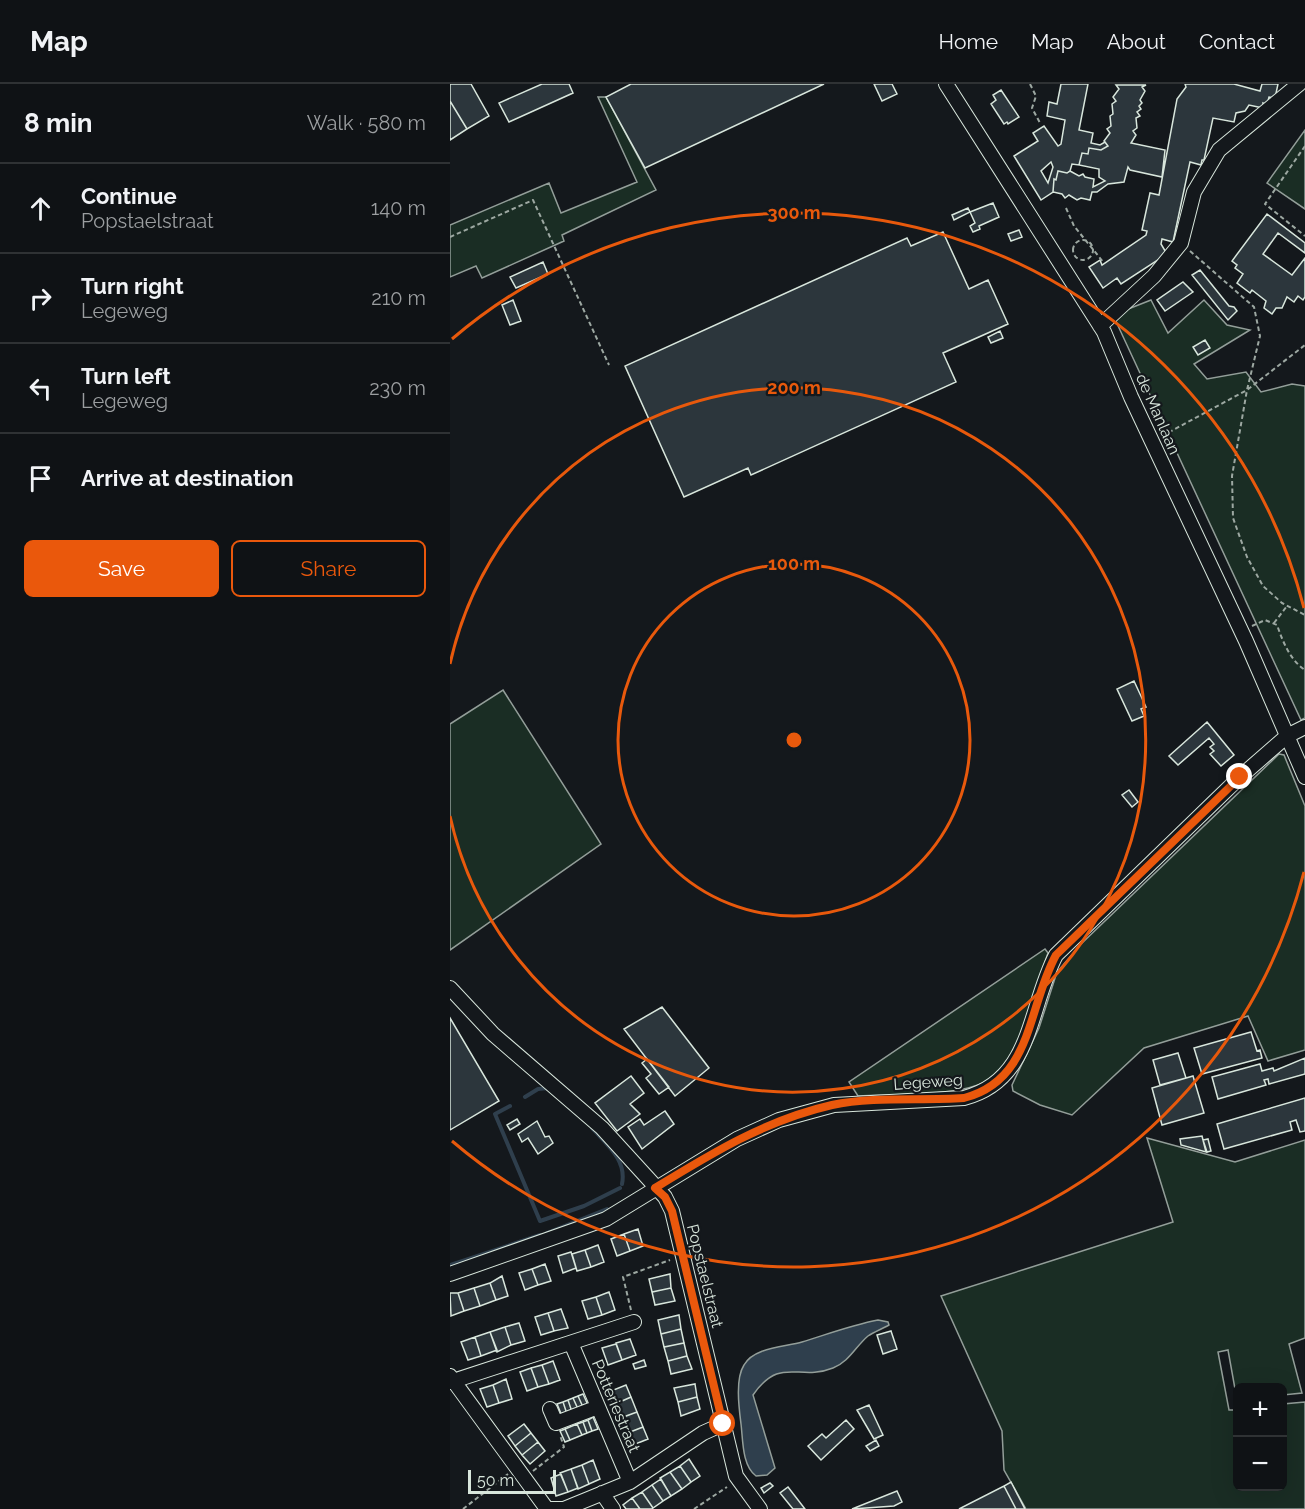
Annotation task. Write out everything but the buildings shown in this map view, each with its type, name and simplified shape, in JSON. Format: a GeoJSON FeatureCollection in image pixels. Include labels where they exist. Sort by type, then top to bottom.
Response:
{"type":"FeatureCollection","features":[{"type":"Feature","properties":{"kind":"street","name":"de Manlaan"},"geometry":{"type":"LineString","coordinates":[[946,84],[1100,326],[1241,631],[1305,777]]}},
{"type":"Feature","properties":{"kind":"street"},"geometry":{"type":"LineString","coordinates":[[1100,326],[1154,276],[1181,243],[1194,192],[1219,150],[1299,84]]}},
{"type":"Feature","properties":{"kind":"street","name":"Legeweg"},"geometry":{"type":"LineString","coordinates":[[450,1274],[606,1219],[737,1139],[779,1120],[834,1105],[964,1098],[983,1093],[997,1084],[1010,1070],[1020,1052],[1046,973],[1056,955],[1232,785],[1287,736],[1305,727]]}},
{"type":"Feature","properties":{"kind":"street","name":"Popstaelstraat"},"geometry":{"type":"LineString","coordinates":[[450,988],[493,1034],[602,1128],[665,1197],[672,1211],[731,1460],[740,1482],[760,1509]]}},
{"type":"Feature","properties":{"kind":"street","name":"Potteriestraat"},"geometry":{"type":"LineString","coordinates":[[451,1379],[634,1322]]}},
{"type":"Feature","properties":{"kind":"street","name":"Potteriestraat"},"geometry":{"type":"LineString","coordinates":[[572,1342],[630,1482]]}},
{"type":"Feature","properties":{"kind":"street"},"geometry":{"type":"LineString","coordinates":[[451,1379],[547,1509],[564,1509],[605,1502],[630,1482],[703,1433],[723,1424]]}},
{"type":"Feature","properties":{"kind":"street"},"geometry":{"type":"LineString","coordinates":[[550,1409],[556,1424],[598,1407]]}},
{"type":"Feature","properties":{"kind":"path"},"geometry":{"type":"LineString","coordinates":[[1030,84],[1036,96],[1032,108],[1040,123]]}},
{"type":"Feature","properties":{"kind":"path"},"geometry":{"type":"LineString","coordinates":[[1305,146],[1265,204],[1305,236]]}},
{"type":"Feature","properties":{"kind":"path"},"geometry":{"type":"LineString","coordinates":[[450,237],[533,200],[609,365]]}},
{"type":"Feature","properties":{"kind":"path"},"geometry":{"type":"LineString","coordinates":[[1066,208],[1074,226],[1104,263]]}},
{"type":"Feature","properties":{"kind":"path"},"geometry":{"type":"LineString","coordinates":[[1084,241],[1090,244],[1092,250],[1090,256],[1082,260],[1076,258],[1073,252],[1075,244],[1084,241]]}},
{"type":"Feature","properties":{"kind":"path"},"geometry":{"type":"LineString","coordinates":[[1181,243],[1254,307],[1260,336],[1247,390],[1232,476],[1233,518],[1248,557],[1263,586],[1287,606],[1305,615]]}},
{"type":"Feature","properties":{"kind":"path"},"geometry":{"type":"LineString","coordinates":[[1152,442],[1247,390],[1305,345]]}},
{"type":"Feature","properties":{"kind":"path"},"geometry":{"type":"LineString","coordinates":[[1274,623],[1287,606]]}},
{"type":"Feature","properties":{"kind":"path"},"geometry":{"type":"LineString","coordinates":[[1241,631],[1265,620],[1274,623],[1297,665],[1305,670]]}},
{"type":"Feature","properties":{"kind":"path"},"geometry":{"type":"LineString","coordinates":[[634,1322],[623,1277],[683,1255]]}},
{"type":"Feature","properties":{"kind":"path"},"geometry":{"type":"LineString","coordinates":[[463,1509],[564,1447],[556,1424]]}},
{"type":"Feature","properties":{"kind":"path"},"geometry":{"type":"LineString","coordinates":[[694,1509],[727,1487],[734,1487],[740,1482]]}},
{"type":"Feature","properties":{"kind":"green space"},"geometry":{"type":"Polygon","coordinates":[[[598,97],[606,97],[656,190],[562,235],[564,241],[482,278],[476,266],[450,277],[450,225],[549,183],[561,213],[637,182],[598,97]]]}},
{"type":"Feature","properties":{"kind":"green space"},"geometry":{"type":"Polygon","coordinates":[[[1305,130],[1305,209],[1267,183],[1305,130]]]}},
{"type":"Feature","properties":{"kind":"green space"},"geometry":{"type":"Polygon","coordinates":[[[1151,300],[1168,333],[1204,300],[1227,325],[1250,330],[1194,364],[1207,379],[1246,372],[1261,392],[1292,384],[1305,386],[1305,718],[1301,720],[1113,315],[1151,300]]]}},
{"type":"Feature","properties":{"kind":"green space"},"geometry":{"type":"Polygon","coordinates":[[[503,690],[601,844],[450,950],[450,724],[503,690]]]}},
{"type":"Feature","properties":{"kind":"green space"},"geometry":{"type":"Polygon","coordinates":[[[1279,754],[1284,755],[1305,806],[1305,1050],[1268,1061],[1248,1016],[1144,1048],[1072,1115],[1040,1105],[1013,1091],[1012,1085],[1039,1028],[1057,972],[1081,944],[1279,754]]]}},
{"type":"Feature","properties":{"kind":"green space"},"geometry":{"type":"Polygon","coordinates":[[[1045,949],[1048,953],[1017,1046],[1004,1069],[992,1079],[975,1086],[936,1093],[858,1096],[849,1082],[1045,949]]]}},
{"type":"Feature","properties":{"kind":"green space"},"geometry":{"type":"Polygon","coordinates":[[[1147,1138],[1235,1162],[1305,1140],[1305,1338],[1289,1344],[1302,1393],[1287,1395],[1287,1383],[1234,1383],[1228,1350],[1218,1352],[1229,1410],[1233,1410],[1233,1491],[1287,1491],[1287,1404],[1305,1402],[1305,1509],[1026,1509],[1004,1470],[1002,1431],[941,1296],[1173,1222],[1147,1138]]]}},
{"type":"Feature","properties":{"kind":"water"},"geometry":{"type":"Polygon","coordinates":[[[878,1320],[888,1322],[889,1325],[868,1336],[839,1365],[821,1372],[781,1373],[763,1383],[753,1395],[775,1468],[767,1475],[756,1476],[751,1472],[743,1445],[738,1394],[741,1371],[749,1359],[762,1351],[878,1320]]]}},
{"type":"Feature","properties":{"kind":"waterway"},"geometry":{"type":"LineString","coordinates":[[525,1097],[538,1089],[549,1088]]}},
{"type":"Feature","properties":{"kind":"waterway"},"geometry":{"type":"LineString","coordinates":[[510,1106],[495,1114],[540,1221],[584,1206],[620,1188]]}},
{"type":"Feature","properties":{"kind":"waterway"},"geometry":{"type":"LineString","coordinates":[[592,1128],[619,1160],[623,1175],[622,1184]]}},
{"type":"Feature","properties":{"kind":"waterway"},"geometry":{"type":"LineString","coordinates":[[547,1233],[607,1209]]}},
{"type":"Feature","properties":{"kind":"waterway"},"geometry":{"type":"LineString","coordinates":[[450,1265],[540,1235]]}},
{"type":"Feature","properties":{"kind":"route"},"geometry":{"type":"LineString","coordinates":[[723,1424],[672,1211],[665,1197],[655,1188],[737,1139],[779,1120],[834,1105],[964,1098],[983,1093],[997,1084],[1010,1070],[1020,1052],[1046,973],[1056,955],[1240,777]]}}]}
